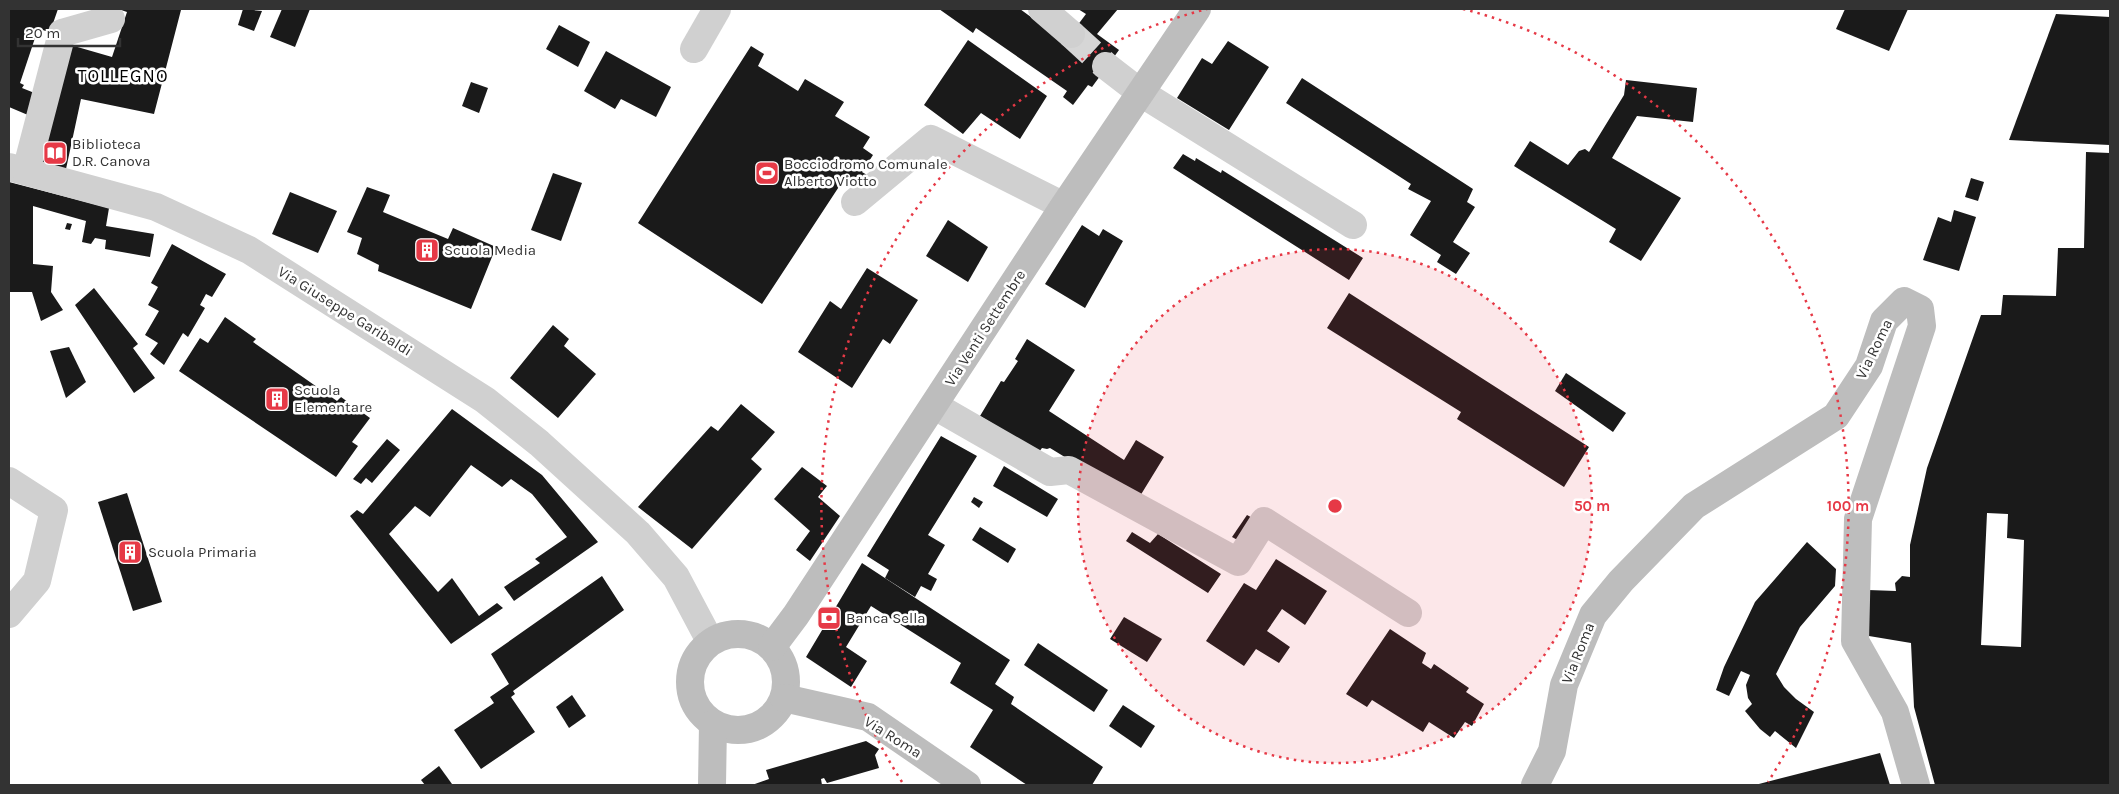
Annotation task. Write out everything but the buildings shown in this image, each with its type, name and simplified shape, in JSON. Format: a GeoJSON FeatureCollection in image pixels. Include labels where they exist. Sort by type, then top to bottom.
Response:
{"type":"FeatureCollection","features":[{"type":"Feature","properties":{"kind":"street"},"geometry":{"type":"LineString","coordinates":[[694,49],[717,9]]}},
{"type":"Feature","properties":{"kind":"street"},"geometry":{"type":"LineString","coordinates":[[1042,9],[1071,34]]}},
{"type":"Feature","properties":{"kind":"street","name":"Via Venti Settembre"},"geometry":{"type":"LineString","coordinates":[[772,647],[796,615],[1064,206],[1197,9]]}},
{"type":"Feature","properties":{"kind":"street"},"geometry":{"type":"LineString","coordinates":[[17,169],[62,33],[111,19]]}},
{"type":"Feature","properties":{"kind":"street"},"geometry":{"type":"LineString","coordinates":[[1106,66],[1141,93],[1353,225]]}},
{"type":"Feature","properties":{"kind":"street"},"geometry":{"type":"LineString","coordinates":[[854,202],[931,139],[1064,206]]}},
{"type":"Feature","properties":{"kind":"street","name":"Via Giuseppe Garibaldi"},"geometry":{"type":"LineString","coordinates":[[17,169],[156,208],[249,250],[485,400],[539,443],[638,534],[676,577],[710,641]]}},
{"type":"Feature","properties":{"kind":"street","name":"Via Roma"},"geometry":{"type":"LineString","coordinates":[[1535,785],[1552,751],[1564,685],[1593,615],[1621,581],[1694,506],[1836,416],[1869,366],[1884,320],[1904,301],[1920,309],[1922,326],[1858,519],[1855,640],[1895,712],[1916,785]]}},
{"type":"Feature","properties":{"kind":"street"},"geometry":{"type":"LineString","coordinates":[[934,406],[1050,472],[1069,470],[1238,562],[1264,521],[1408,613]]}},
{"type":"Feature","properties":{"kind":"street"},"geometry":{"type":"LineString","coordinates":[[9,481],[54,510],[37,580],[9,614]]}},
{"type":"Feature","properties":{"kind":"street"},"geometry":{"type":"LineString","coordinates":[[742,633],[759,637],[772,647],[781,658],[786,671],[784,698],[775,713],[762,724],[746,730],[729,730],[713,724],[701,714],[692,700],[689,684],[691,668],[698,653],[710,641],[726,634],[742,633]]}},
{"type":"Feature","properties":{"kind":"street","name":"Via Roma"},"geometry":{"type":"LineString","coordinates":[[784,698],[868,718],[967,785]]}},
{"type":"Feature","properties":{"kind":"street"},"geometry":{"type":"LineString","coordinates":[[712,785],[713,724]]}},
{"type":"Feature","properties":{"kind":"tunnel"},"geometry":{"type":"LineString","coordinates":[[1071,34],[1106,66]]}},
{"type":"Feature","properties":{"kind":"place","name":"Biblioteca D.R. Canova"},"geometry":{"type":"Point","coordinates":[55,153]}},
{"type":"Feature","properties":{"kind":"place","name":"Bocciodromo Comunale Alberto Viotto"},"geometry":{"type":"Point","coordinates":[767,173]}},
{"type":"Feature","properties":{"kind":"place","name":"Scuola Media"},"geometry":{"type":"Point","coordinates":[427,250]}},
{"type":"Feature","properties":{"kind":"place","name":"Scuola Elementare"},"geometry":{"type":"Point","coordinates":[277,399]}},
{"type":"Feature","properties":{"kind":"place","name":"Scuola Primaria"},"geometry":{"type":"Point","coordinates":[130,552]}},
{"type":"Feature","properties":{"kind":"place","name":"Banca Sella"},"geometry":{"type":"Point","coordinates":[829,618]}},
{"type":"Feature","properties":{"kind":"district","name":"TOLLEGNO"},"geometry":{"type":"Point","coordinates":[123,76]}}]}
